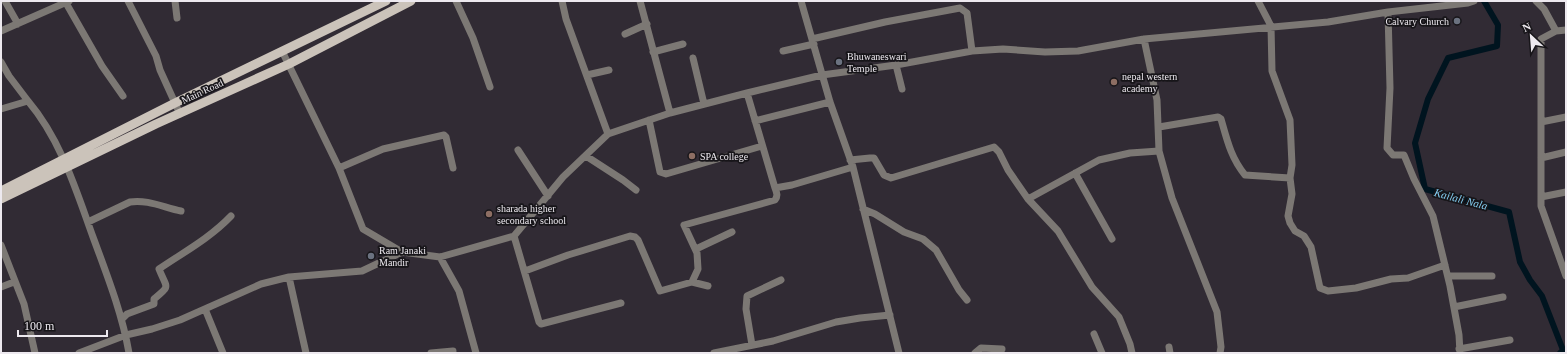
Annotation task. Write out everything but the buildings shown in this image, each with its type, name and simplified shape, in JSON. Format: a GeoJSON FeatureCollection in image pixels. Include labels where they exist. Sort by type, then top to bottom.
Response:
{"type":"FeatureCollection","features":[{"type":"Feature","properties":{"kind":"main road","name":"Main Road"},"geometry":{"type":"LineString","coordinates":[[1,199],[175,103],[386,1]]}},
{"type":"Feature","properties":{"kind":"main road","name":"Main Road"},"geometry":{"type":"LineString","coordinates":[[1,191],[180,114],[289,64],[379,16],[411,1]]}},
{"type":"Feature","properties":{"kind":"main road"},"geometry":{"type":"LineString","coordinates":[[375,7],[379,16]]}},
{"type":"Feature","properties":{"kind":"street"},"geometry":{"type":"LineString","coordinates":[[4,1],[18,24]]}},
{"type":"Feature","properties":{"kind":"street"},"geometry":{"type":"LineString","coordinates":[[128,1],[156,56],[160,70],[180,114]]}},
{"type":"Feature","properties":{"kind":"street"},"geometry":{"type":"LineString","coordinates":[[175,1],[177,18]]}},
{"type":"Feature","properties":{"kind":"street"},"geometry":{"type":"LineString","coordinates":[[456,1],[473,38],[490,86]]}},
{"type":"Feature","properties":{"kind":"street"},"geometry":{"type":"LineString","coordinates":[[562,1],[566,19],[608,134]]}},
{"type":"Feature","properties":{"kind":"street"},"geometry":{"type":"LineString","coordinates":[[640,1],[670,113]]}},
{"type":"Feature","properties":{"kind":"street"},"geometry":{"type":"LineString","coordinates":[[801,1],[830,102],[852,164],[890,315],[898,353]]}},
{"type":"Feature","properties":{"kind":"street"},"geometry":{"type":"LineString","coordinates":[[1258,1],[1271,26],[1272,71],[1290,120],[1292,165],[1290,178],[1292,194],[1288,216],[1295,231],[1304,236],[1311,247],[1320,288],[1328,291],[1356,288],[1391,279],[1408,278],[1445,265]]}},
{"type":"Feature","properties":{"kind":"street"},"geometry":{"type":"LineString","coordinates":[[1536,1],[1544,9],[1556,31]]}},
{"type":"Feature","properties":{"kind":"street"},"geometry":{"type":"LineString","coordinates":[[1,31],[68,2],[102,66],[123,96]]}},
{"type":"Feature","properties":{"kind":"street"},"geometry":{"type":"LineString","coordinates":[[282,51],[339,168],[363,229],[402,252],[440,257],[514,236],[563,177],[608,134],[670,113],[747,93],[822,75],[972,51],[1004,49],[1045,52],[1078,51],[1144,40],[1271,26],[1328,22],[1388,12],[1470,2]]}},
{"type":"Feature","properties":{"kind":"street"},"geometry":{"type":"LineString","coordinates":[[783,52],[813,41],[885,22],[960,8],[967,13],[972,51]]}},
{"type":"Feature","properties":{"kind":"street"},"geometry":{"type":"LineString","coordinates":[[1388,12],[1390,88],[1387,148],[1393,154],[1404,155],[1414,179],[1433,216],[1454,307],[1459,335],[1459,351],[1510,340]]}},
{"type":"Feature","properties":{"kind":"street"},"geometry":{"type":"LineString","coordinates":[[625,34],[647,24]]}},
{"type":"Feature","properties":{"kind":"street"},"geometry":{"type":"LineString","coordinates":[[1566,30],[1556,31],[1541,39],[1541,206],[1566,276]]}},
{"type":"Feature","properties":{"kind":"street"},"geometry":{"type":"LineString","coordinates":[[1144,40],[1157,100],[1159,151],[1172,198],[1217,312],[1220,353]]}},
{"type":"Feature","properties":{"kind":"street"},"geometry":{"type":"LineString","coordinates":[[653,52],[683,44]]}},
{"type":"Feature","properties":{"kind":"street"},"geometry":{"type":"LineString","coordinates":[[693,58],[704,104]]}},
{"type":"Feature","properties":{"kind":"street"},"geometry":{"type":"LineString","coordinates":[[1,62],[9,76],[40,115],[56,143],[88,222],[122,319],[129,353]]}},
{"type":"Feature","properties":{"kind":"street"},"geometry":{"type":"LineString","coordinates":[[896,64],[902,89]]}},
{"type":"Feature","properties":{"kind":"street"},"geometry":{"type":"LineString","coordinates":[[587,76],[609,70]]}},
{"type":"Feature","properties":{"kind":"street"},"geometry":{"type":"LineString","coordinates":[[692,282],[698,269],[696,249],[681,225],[775,200],[777,198],[777,193],[747,93]]}},
{"type":"Feature","properties":{"kind":"street"},"geometry":{"type":"LineString","coordinates":[[1,109],[28,101]]}},
{"type":"Feature","properties":{"kind":"street"},"geometry":{"type":"LineString","coordinates":[[755,120],[830,102]]}},
{"type":"Feature","properties":{"kind":"street"},"geometry":{"type":"LineString","coordinates":[[1159,126],[1218,117],[1221,119],[1229,148],[1236,164],[1245,175],[1290,178]]}},
{"type":"Feature","properties":{"kind":"street"},"geometry":{"type":"LineString","coordinates":[[1541,122],[1566,117]]}},
{"type":"Feature","properties":{"kind":"street"},"geometry":{"type":"LineString","coordinates":[[649,120],[660,172],[662,174],[762,146]]}},
{"type":"Feature","properties":{"kind":"street"},"geometry":{"type":"LineString","coordinates":[[339,168],[383,149],[444,135],[453,168]]}},
{"type":"Feature","properties":{"kind":"street"},"geometry":{"type":"LineString","coordinates":[[775,188],[792,185],[870,158],[874,158],[884,175],[891,178],[989,147],[994,147],[999,152],[1008,170],[1028,199],[1058,231],[1092,287],[1118,317],[1130,344],[1132,353]]}},
{"type":"Feature","properties":{"kind":"street"},"geometry":{"type":"LineString","coordinates":[[518,150],[548,196]]}},
{"type":"Feature","properties":{"kind":"street"},"geometry":{"type":"LineString","coordinates":[[1028,199],[1098,160],[1130,153],[1159,151]]}},
{"type":"Feature","properties":{"kind":"street"},"geometry":{"type":"LineString","coordinates":[[1541,158],[1566,152]]}},
{"type":"Feature","properties":{"kind":"street"},"geometry":{"type":"LineString","coordinates":[[586,156],[636,190]]}},
{"type":"Feature","properties":{"kind":"street"},"geometry":{"type":"LineString","coordinates":[[1075,173],[1112,240]]}},
{"type":"Feature","properties":{"kind":"street"},"geometry":{"type":"LineString","coordinates":[[1541,197],[1566,192]]}},
{"type":"Feature","properties":{"kind":"street"},"geometry":{"type":"LineString","coordinates":[[88,222],[123,205],[136,201],[154,203],[181,211]]}},
{"type":"Feature","properties":{"kind":"street"},"geometry":{"type":"LineString","coordinates":[[863,209],[875,214],[904,232],[923,238],[930,244],[936,250],[959,290],[967,300]]}},
{"type":"Feature","properties":{"kind":"street"},"geometry":{"type":"LineString","coordinates":[[122,319],[127,314],[154,304],[154,299],[166,290],[167,287],[159,269],[220,228],[231,216]]}},
{"type":"Feature","properties":{"kind":"street"},"geometry":{"type":"LineString","coordinates":[[696,249],[732,232]]}},
{"type":"Feature","properties":{"kind":"street"},"geometry":{"type":"LineString","coordinates":[[514,236],[539,322],[541,324],[621,303]]}},
{"type":"Feature","properties":{"kind":"street"},"geometry":{"type":"LineString","coordinates":[[525,271],[568,255],[630,236],[635,237],[638,240],[660,291],[692,282],[708,286]]}},
{"type":"Feature","properties":{"kind":"street"},"geometry":{"type":"LineString","coordinates":[[1,245],[14,282],[24,304],[35,353]]}},
{"type":"Feature","properties":{"kind":"street"},"geometry":{"type":"LineString","coordinates":[[79,353],[126,335],[180,320],[261,284],[289,277],[362,271],[402,252]]}},
{"type":"Feature","properties":{"kind":"street"},"geometry":{"type":"LineString","coordinates":[[440,257],[459,291],[476,353]]}},
{"type":"Feature","properties":{"kind":"street"},"geometry":{"type":"LineString","coordinates":[[1448,276],[1492,276]]}},
{"type":"Feature","properties":{"kind":"street"},"geometry":{"type":"LineString","coordinates":[[289,277],[306,353]]}},
{"type":"Feature","properties":{"kind":"street"},"geometry":{"type":"LineString","coordinates":[[752,345],[746,309],[747,296],[781,280]]}},
{"type":"Feature","properties":{"kind":"street"},"geometry":{"type":"LineString","coordinates":[[1,287],[14,282]]}},
{"type":"Feature","properties":{"kind":"street"},"geometry":{"type":"LineString","coordinates":[[1454,307],[1503,298]]}},
{"type":"Feature","properties":{"kind":"street"},"geometry":{"type":"LineString","coordinates":[[205,309],[223,353]]}},
{"type":"Feature","properties":{"kind":"street"},"geometry":{"type":"LineString","coordinates":[[714,353],[773,341],[836,322],[890,315]]}},
{"type":"Feature","properties":{"kind":"street"},"geometry":{"type":"LineString","coordinates":[[1094,334],[1102,353]]}},
{"type":"Feature","properties":{"kind":"street"},"geometry":{"type":"LineString","coordinates":[[975,353],[981,348],[1002,349]]}},
{"type":"Feature","properties":{"kind":"street"},"geometry":{"type":"LineString","coordinates":[[432,353],[453,351]]}},
{"type":"Feature","properties":{"kind":"waterway","name":"Kailali Nala"},"geometry":{"type":"LineString","coordinates":[[1484,1],[1498,25],[1497,46],[1448,58],[1428,99],[1415,143],[1425,189],[1509,212],[1520,262],[1530,280],[1542,296],[1563,350],[1560,353]]}},
{"type":"Feature","properties":{"kind":"place","name":"Calvary Church"},"geometry":{"type":"Point","coordinates":[1457,21]}},
{"type":"Feature","properties":{"kind":"place","name":"Bhuwaneswari Temple"},"geometry":{"type":"Point","coordinates":[839,62]}},
{"type":"Feature","properties":{"kind":"place","name":"nepal western academy"},"geometry":{"type":"Point","coordinates":[1114,82]}},
{"type":"Feature","properties":{"kind":"place","name":"SPA college"},"geometry":{"type":"Point","coordinates":[692,156]}},
{"type":"Feature","properties":{"kind":"place","name":"sharada higher secondary school"},"geometry":{"type":"Point","coordinates":[489,214]}},
{"type":"Feature","properties":{"kind":"place","name":"Ram Janaki Mandir"},"geometry":{"type":"Point","coordinates":[371,256]}}]}
